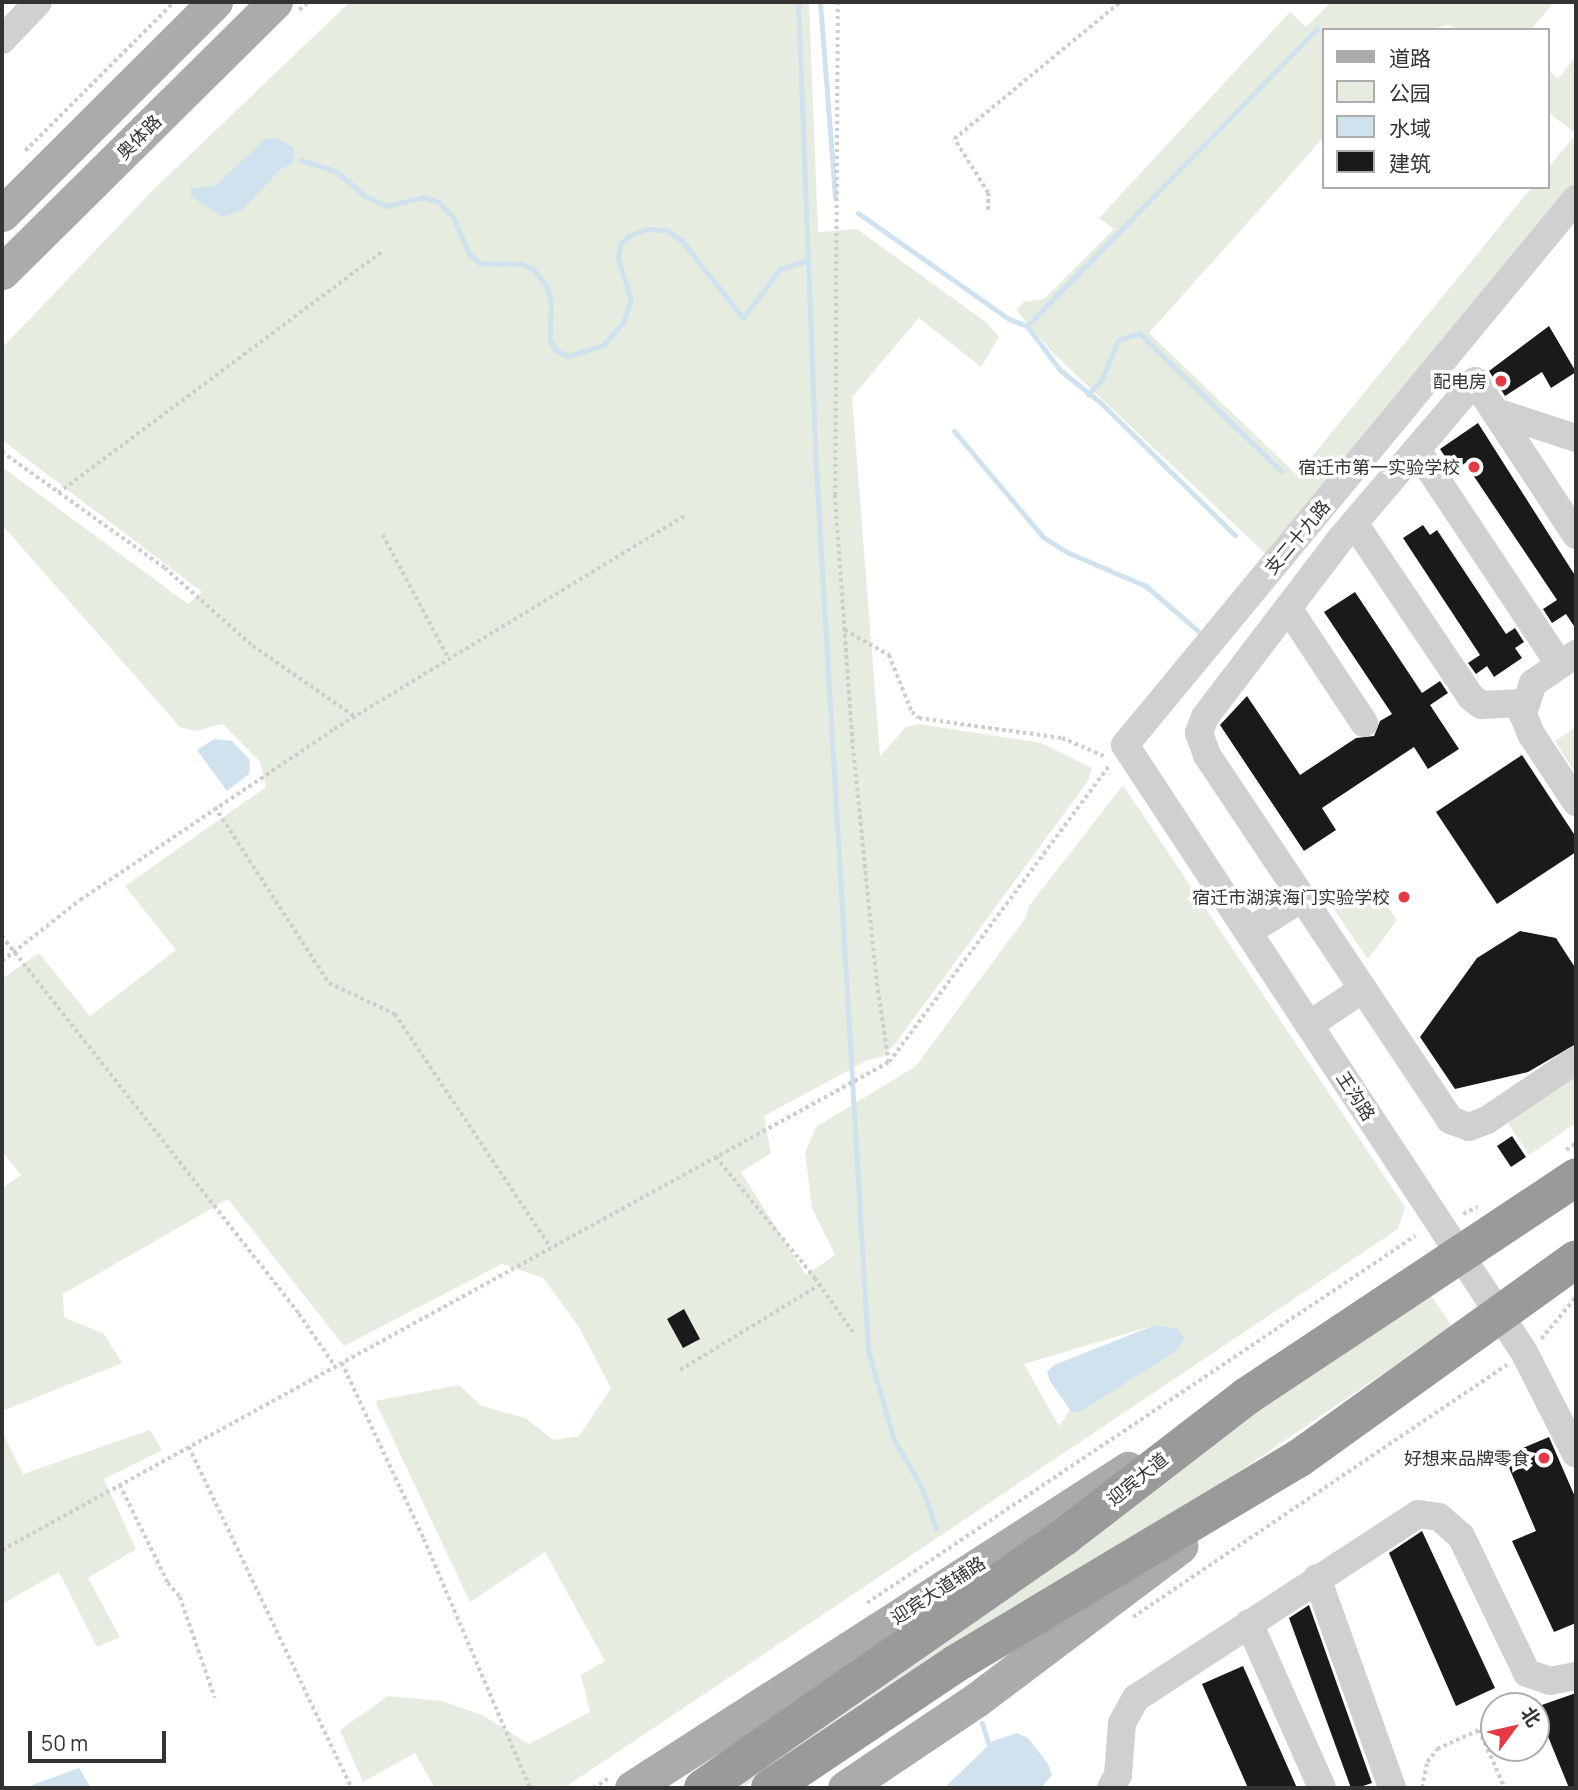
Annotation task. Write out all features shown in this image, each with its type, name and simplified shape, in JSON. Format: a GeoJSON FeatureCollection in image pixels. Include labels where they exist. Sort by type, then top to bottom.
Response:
{"type":"FeatureCollection","features":[{"type":"Feature","properties":{"kind":"highway","name":"迎宾大道"},"geometry":{"type":"LineString","coordinates":[[703,1788],[1053,1545],[1247,1396],[1576,1177]]}},
{"type":"Feature","properties":{"kind":"highway"},"geometry":{"type":"LineString","coordinates":[[770,1788],[955,1664],[1298,1459],[1576,1259]]}},
{"type":"Feature","properties":{"kind":"main road"},"geometry":{"type":"LineString","coordinates":[[2,214],[215,2]]}},
{"type":"Feature","properties":{"kind":"main road","name":"奥体路"},"geometry":{"type":"LineString","coordinates":[[2,272],[275,2]]}},
{"type":"Feature","properties":{"kind":"main road","name":"迎宾大道辅路"},"geometry":{"type":"LineString","coordinates":[[624,1781],[1247,1396]]}},
{"type":"Feature","properties":{"kind":"main road"},"geometry":{"type":"LineString","coordinates":[[845,1788],[976,1700],[1298,1459]]}},
{"type":"Feature","properties":{"kind":"street"},"geometry":{"type":"LineString","coordinates":[[2,40],[38,2]]}},
{"type":"Feature","properties":{"kind":"street","name":"支二十九路"},"geometry":{"type":"LineString","coordinates":[[1119,752],[1576,199]]}},
{"type":"Feature","properties":{"kind":"street"},"geometry":{"type":"LineString","coordinates":[[1576,535],[1475,380],[1354,523],[1205,717],[1199,733],[1207,755],[1363,989],[1443,1093],[1450,1121],[1469,1127],[1487,1120],[1576,1060]]}},
{"type":"Feature","properties":{"kind":"street"},"geometry":{"type":"LineString","coordinates":[[1496,412],[1576,438]]}},
{"type":"Feature","properties":{"kind":"street"},"geometry":{"type":"LineString","coordinates":[[1417,450],[1568,660],[1533,684],[1524,703],[1531,734],[1576,802]]}},
{"type":"Feature","properties":{"kind":"street"},"geometry":{"type":"LineString","coordinates":[[1354,523],[1471,698],[1481,705],[1524,703]]}},
{"type":"Feature","properties":{"kind":"street"},"geometry":{"type":"LineString","coordinates":[[1288,608],[1364,723]]}},
{"type":"Feature","properties":{"kind":"street","name":"王沟路"},"geometry":{"type":"LineString","coordinates":[[1119,752],[1248,932],[1524,1352],[1576,1454]]}},
{"type":"Feature","properties":{"kind":"street"},"geometry":{"type":"LineString","coordinates":[[1248,932],[1302,898]]}},
{"type":"Feature","properties":{"kind":"street"},"geometry":{"type":"LineString","coordinates":[[1309,1025],[1363,989]]}},
{"type":"Feature","properties":{"kind":"street"},"geometry":{"type":"LineString","coordinates":[[1138,1788],[1115,1776],[1122,1723],[1136,1698],[1418,1514],[1439,1517],[1461,1536],[1527,1673],[1550,1681],[1576,1676]]}},
{"type":"Feature","properties":{"kind":"street"},"geometry":{"type":"LineString","coordinates":[[1317,1578],[1392,1788]]}},
{"type":"Feature","properties":{"kind":"street"},"geometry":{"type":"LineString","coordinates":[[1249,1623],[1322,1788]]}},
{"type":"Feature","properties":{"kind":"path"},"geometry":{"type":"LineString","coordinates":[[20,156],[174,2]]}},
{"type":"Feature","properties":{"kind":"path"},"geometry":{"type":"LineString","coordinates":[[838,2],[835,495],[877,983],[890,1062]]}},
{"type":"Feature","properties":{"kind":"path"},"geometry":{"type":"LineString","coordinates":[[988,210],[988,194],[954,139],[1120,2]]}},
{"type":"Feature","properties":{"kind":"path"},"geometry":{"type":"LineString","coordinates":[[58,493],[381,252]]}},
{"type":"Feature","properties":{"kind":"path"},"geometry":{"type":"LineString","coordinates":[[2,452],[165,568],[253,646],[354,716]]}},
{"type":"Feature","properties":{"kind":"path"},"geometry":{"type":"LineString","coordinates":[[2,961],[215,807],[354,716],[687,514]]}},
{"type":"Feature","properties":{"kind":"path"},"geometry":{"type":"LineString","coordinates":[[383,535],[449,659]]}},
{"type":"Feature","properties":{"kind":"path"},"geometry":{"type":"LineString","coordinates":[[2,1550],[890,1062],[1119,752],[1062,738],[919,718],[912,712],[889,655],[845,630]]}},
{"type":"Feature","properties":{"kind":"path"},"geometry":{"type":"LineString","coordinates":[[215,807],[329,984],[395,1014],[551,1248]]}},
{"type":"Feature","properties":{"kind":"path"},"geometry":{"type":"LineString","coordinates":[[2,936],[299,1314],[335,1367]]}},
{"type":"Feature","properties":{"kind":"path"},"geometry":{"type":"LineString","coordinates":[[716,1157],[819,1285],[853,1332]]}},
{"type":"Feature","properties":{"kind":"path"},"geometry":{"type":"LineString","coordinates":[[865,1605],[1415,1236]]}},
{"type":"Feature","properties":{"kind":"path"},"geometry":{"type":"LineString","coordinates":[[680,1370],[819,1285]]}},
{"type":"Feature","properties":{"kind":"path"},"geometry":{"type":"LineString","coordinates":[[1130,1619],[1524,1352],[1552,1331],[1576,1297]]}},
{"type":"Feature","properties":{"kind":"path"},"geometry":{"type":"LineString","coordinates":[[342,1363],[425,1539],[530,1788]]}},
{"type":"Feature","properties":{"kind":"path"},"geometry":{"type":"LineString","coordinates":[[189,1447],[352,1788]]}},
{"type":"Feature","properties":{"kind":"path"},"geometry":{"type":"LineString","coordinates":[[120,1485],[168,1583],[180,1597],[215,1698]]}},
{"type":"Feature","properties":{"kind":"path"},"geometry":{"type":"LineString","coordinates":[[1422,1788],[1427,1762],[1437,1749],[1479,1730],[1505,1788]]}},
{"type":"Feature","properties":{"kind":"path"},"geometry":{"type":"LineString","coordinates":[[593,1788],[624,1781]]}},
{"type":"Feature","properties":{"kind":"green space"},"geometry":{"type":"Polygon","coordinates":[[[350,2],[809,2],[818,232],[857,229],[987,323],[999,337],[981,367],[919,318],[852,397],[880,756],[906,727],[919,724],[1041,743],[1092,768],[1088,781],[895,1044],[882,1057],[868,1060],[764,1116],[771,1153],[741,1172],[806,1275],[835,1255],[812,1208],[805,1153],[816,1127],[916,1066],[1026,917],[1029,906],[1123,785],[1405,1207],[1398,1229],[564,1788],[435,1788],[415,1753],[363,1782],[340,1730],[388,1696],[442,1701],[482,1715],[529,1744],[590,1712],[581,1675],[605,1661],[545,1552],[470,1602],[375,1401],[459,1385],[482,1406],[525,1418],[554,1440],[579,1436],[611,1388],[579,1327],[543,1278],[502,1264],[344,1346],[228,1199],[63,1294],[64,1317],[104,1334],[122,1363],[2,1411],[2,1188],[21,1175],[2,1151],[2,979],[39,953],[90,1016],[176,950],[125,886],[266,787],[260,762],[223,724],[195,731],[180,727],[2,525],[2,467],[188,604],[202,592],[2,440],[2,348],[154,189],[350,2]],[[1155,1325],[1024,1364],[1059,1426],[1070,1410],[1078,1413],[1178,1329],[1155,1325]]]}},
{"type":"Feature","properties":{"kind":"green space"},"geometry":{"type":"Polygon","coordinates":[[[1331,2],[1554,2],[1533,28],[1510,28],[1503,21],[1509,28],[1456,28],[1447,25],[1436,28],[1322,28],[1322,139],[1149,333],[1297,475],[1530,189],[1550,189],[1550,166],[1576,134],[1576,193],[1269,557],[1053,353],[1016,310],[1024,302],[1044,299],[1114,229],[1099,218],[1290,12],[1306,27],[1331,2]]]}},
{"type":"Feature","properties":{"kind":"green space"},"geometry":{"type":"Polygon","coordinates":[[[1576,56],[1576,134],[1550,114],[1550,71],[1558,79],[1576,56]]]}},
{"type":"Feature","properties":{"kind":"green space"},"geometry":{"type":"Polygon","coordinates":[[[1576,727],[1576,774],[1555,741],[1576,727]]]}},
{"type":"Feature","properties":{"kind":"green space"},"geometry":{"type":"Polygon","coordinates":[[[1380,895],[1397,920],[1368,959],[1331,905],[1380,895]]]}},
{"type":"Feature","properties":{"kind":"green space"},"geometry":{"type":"Polygon","coordinates":[[[1576,1076],[1576,1123],[1529,1155],[1507,1122],[1576,1076]]]}},
{"type":"Feature","properties":{"kind":"green space"},"geometry":{"type":"Polygon","coordinates":[[[1429,1292],[1452,1327],[1234,1475],[976,1630],[743,1788],[732,1788],[1179,1465],[1429,1292]]]}},
{"type":"Feature","properties":{"kind":"green space"},"geometry":{"type":"Polygon","coordinates":[[[150,1430],[162,1450],[104,1479],[136,1549],[88,1578],[120,1637],[97,1647],[59,1572],[2,1604],[2,1431],[23,1474],[150,1430]]]}},
{"type":"Feature","properties":{"kind":"water"},"geometry":{"type":"Polygon","coordinates":[[[277,138],[294,148],[293,164],[281,169],[241,211],[222,217],[191,196],[191,188],[215,186],[265,139],[277,138]]]}},
{"type":"Feature","properties":{"kind":"water"},"geometry":{"type":"Polygon","coordinates":[[[214,739],[232,741],[250,760],[249,774],[227,791],[197,750],[214,739]]]}},
{"type":"Feature","properties":{"kind":"water"},"geometry":{"type":"Polygon","coordinates":[[[1155,1325],[1178,1329],[1184,1337],[1179,1349],[1078,1413],[1070,1410],[1050,1381],[1047,1372],[1054,1365],[1155,1325]]]}},
{"type":"Feature","properties":{"kind":"water"},"geometry":{"type":"Polygon","coordinates":[[[1017,1733],[1028,1738],[1048,1764],[1052,1775],[1041,1788],[944,1788],[993,1741],[1017,1733]]]}},
{"type":"Feature","properties":{"kind":"water"},"geometry":{"type":"Polygon","coordinates":[[[79,1768],[91,1788],[33,1788],[32,1785],[79,1768]]]}},
{"type":"Feature","properties":{"kind":"building"},"geometry":{"type":"Polygon","coordinates":[[[1549,326],[1576,372],[1551,388],[1542,372],[1505,396],[1489,371],[1549,326]]]}},
{"type":"Feature","properties":{"kind":"building"},"geometry":{"type":"Polygon","coordinates":[[[1478,423],[1576,577],[1576,629],[1566,614],[1552,623],[1543,609],[1557,600],[1465,463],[1454,470],[1440,449],[1478,423]]]}},
{"type":"Feature","properties":{"kind":"building"},"geometry":{"type":"Polygon","coordinates":[[[1423,525],[1430,535],[1437,530],[1506,634],[1515,628],[1524,642],[1515,648],[1522,658],[1494,677],[1487,666],[1476,674],[1468,663],[1480,655],[1403,538],[1423,525]]]}},
{"type":"Feature","properties":{"kind":"building"},"geometry":{"type":"Polygon","coordinates":[[[1355,592],[1422,693],[1440,681],[1448,693],[1430,705],[1459,749],[1428,769],[1414,747],[1322,808],[1336,830],[1304,851],[1220,725],[1247,696],[1300,775],[1356,738],[1374,736],[1380,721],[1392,714],[1324,612],[1355,592]]]}},
{"type":"Feature","properties":{"kind":"building"},"geometry":{"type":"Polygon","coordinates":[[[1522,755],[1576,837],[1576,852],[1497,904],[1436,812],[1522,755]]]}},
{"type":"Feature","properties":{"kind":"building"},"geometry":{"type":"Polygon","coordinates":[[[1520,931],[1556,938],[1576,969],[1576,1044],[1528,1072],[1455,1089],[1420,1037],[1477,958],[1520,931]]]}},
{"type":"Feature","properties":{"kind":"building"},"geometry":{"type":"Polygon","coordinates":[[[1512,1136],[1526,1157],[1511,1167],[1497,1146],[1512,1136]]]}},
{"type":"Feature","properties":{"kind":"building"},"geometry":{"type":"Polygon","coordinates":[[[684,1309],[700,1339],[683,1348],[667,1319],[684,1309]]]}},
{"type":"Feature","properties":{"kind":"building"},"geometry":{"type":"Polygon","coordinates":[[[1549,1437],[1576,1499],[1576,1623],[1554,1632],[1512,1541],[1536,1531],[1504,1456],[1549,1437]]]}},
{"type":"Feature","properties":{"kind":"building"},"geometry":{"type":"Polygon","coordinates":[[[1422,1531],[1495,1688],[1480,1692],[1480,1695],[1456,1706],[1389,1553],[1422,1531]]]}},
{"type":"Feature","properties":{"kind":"building"},"geometry":{"type":"Polygon","coordinates":[[[1309,1605],[1372,1783],[1357,1788],[1351,1788],[1289,1618],[1309,1605]]]}},
{"type":"Feature","properties":{"kind":"building"},"geometry":{"type":"Polygon","coordinates":[[[1243,1666],[1297,1788],[1248,1788],[1202,1684],[1243,1666]]]}},
{"type":"Feature","properties":{"kind":"building"},"geometry":{"type":"Polygon","coordinates":[[[1576,1693],[1576,1788],[1569,1788],[1550,1741],[1550,1702],[1576,1693]]]}},
{"type":"Feature","properties":{"kind":"waterway"},"geometry":{"type":"LineString","coordinates":[[798,2],[815,451],[868,1351],[894,1440],[921,1486],[936,1528]]}},
{"type":"Feature","properties":{"kind":"waterway"},"geometry":{"type":"LineString","coordinates":[[820,2],[835,197]]}},
{"type":"Feature","properties":{"kind":"waterway"},"geometry":{"type":"LineString","coordinates":[[858,213],[1009,319],[1027,326],[1317,29]]}},
{"type":"Feature","properties":{"kind":"waterway"},"geometry":{"type":"LineString","coordinates":[[301,160],[337,172],[363,195],[387,206],[423,197],[438,202],[453,217],[469,254],[480,263],[522,264],[533,269],[547,287],[551,302],[550,340],[555,350],[568,356],[603,345],[623,323],[631,300],[618,258],[620,244],[629,236],[646,229],[666,230],[682,241],[743,318],[780,269],[808,260]]}},
{"type":"Feature","properties":{"kind":"waterway"},"geometry":{"type":"LineString","coordinates":[[1027,326],[1060,370],[1101,403],[1235,535]]}},
{"type":"Feature","properties":{"kind":"waterway"},"geometry":{"type":"LineString","coordinates":[[1088,394],[1101,381],[1118,340],[1139,333],[1281,471]]}},
{"type":"Feature","properties":{"kind":"waterway"},"geometry":{"type":"LineString","coordinates":[[954,431],[1043,537],[1069,553],[1146,586],[1198,631]]}},
{"type":"Feature","properties":{"kind":"waterway"},"geometry":{"type":"LineString","coordinates":[[982,1723],[990,1750]]}},
{"type":"Feature","properties":{"kind":"place","name":"配电房"},"geometry":{"type":"Point","coordinates":[1501,381]}},
{"type":"Feature","properties":{"kind":"place","name":"宿迁市第一实验学校"},"geometry":{"type":"Point","coordinates":[1474,467]}},
{"type":"Feature","properties":{"kind":"place","name":"宿迁市湖滨海门实验学校"},"geometry":{"type":"Point","coordinates":[1404,897]}},
{"type":"Feature","properties":{"kind":"place","name":"好想来品牌零食"},"geometry":{"type":"Point","coordinates":[1544,1458]}}]}
